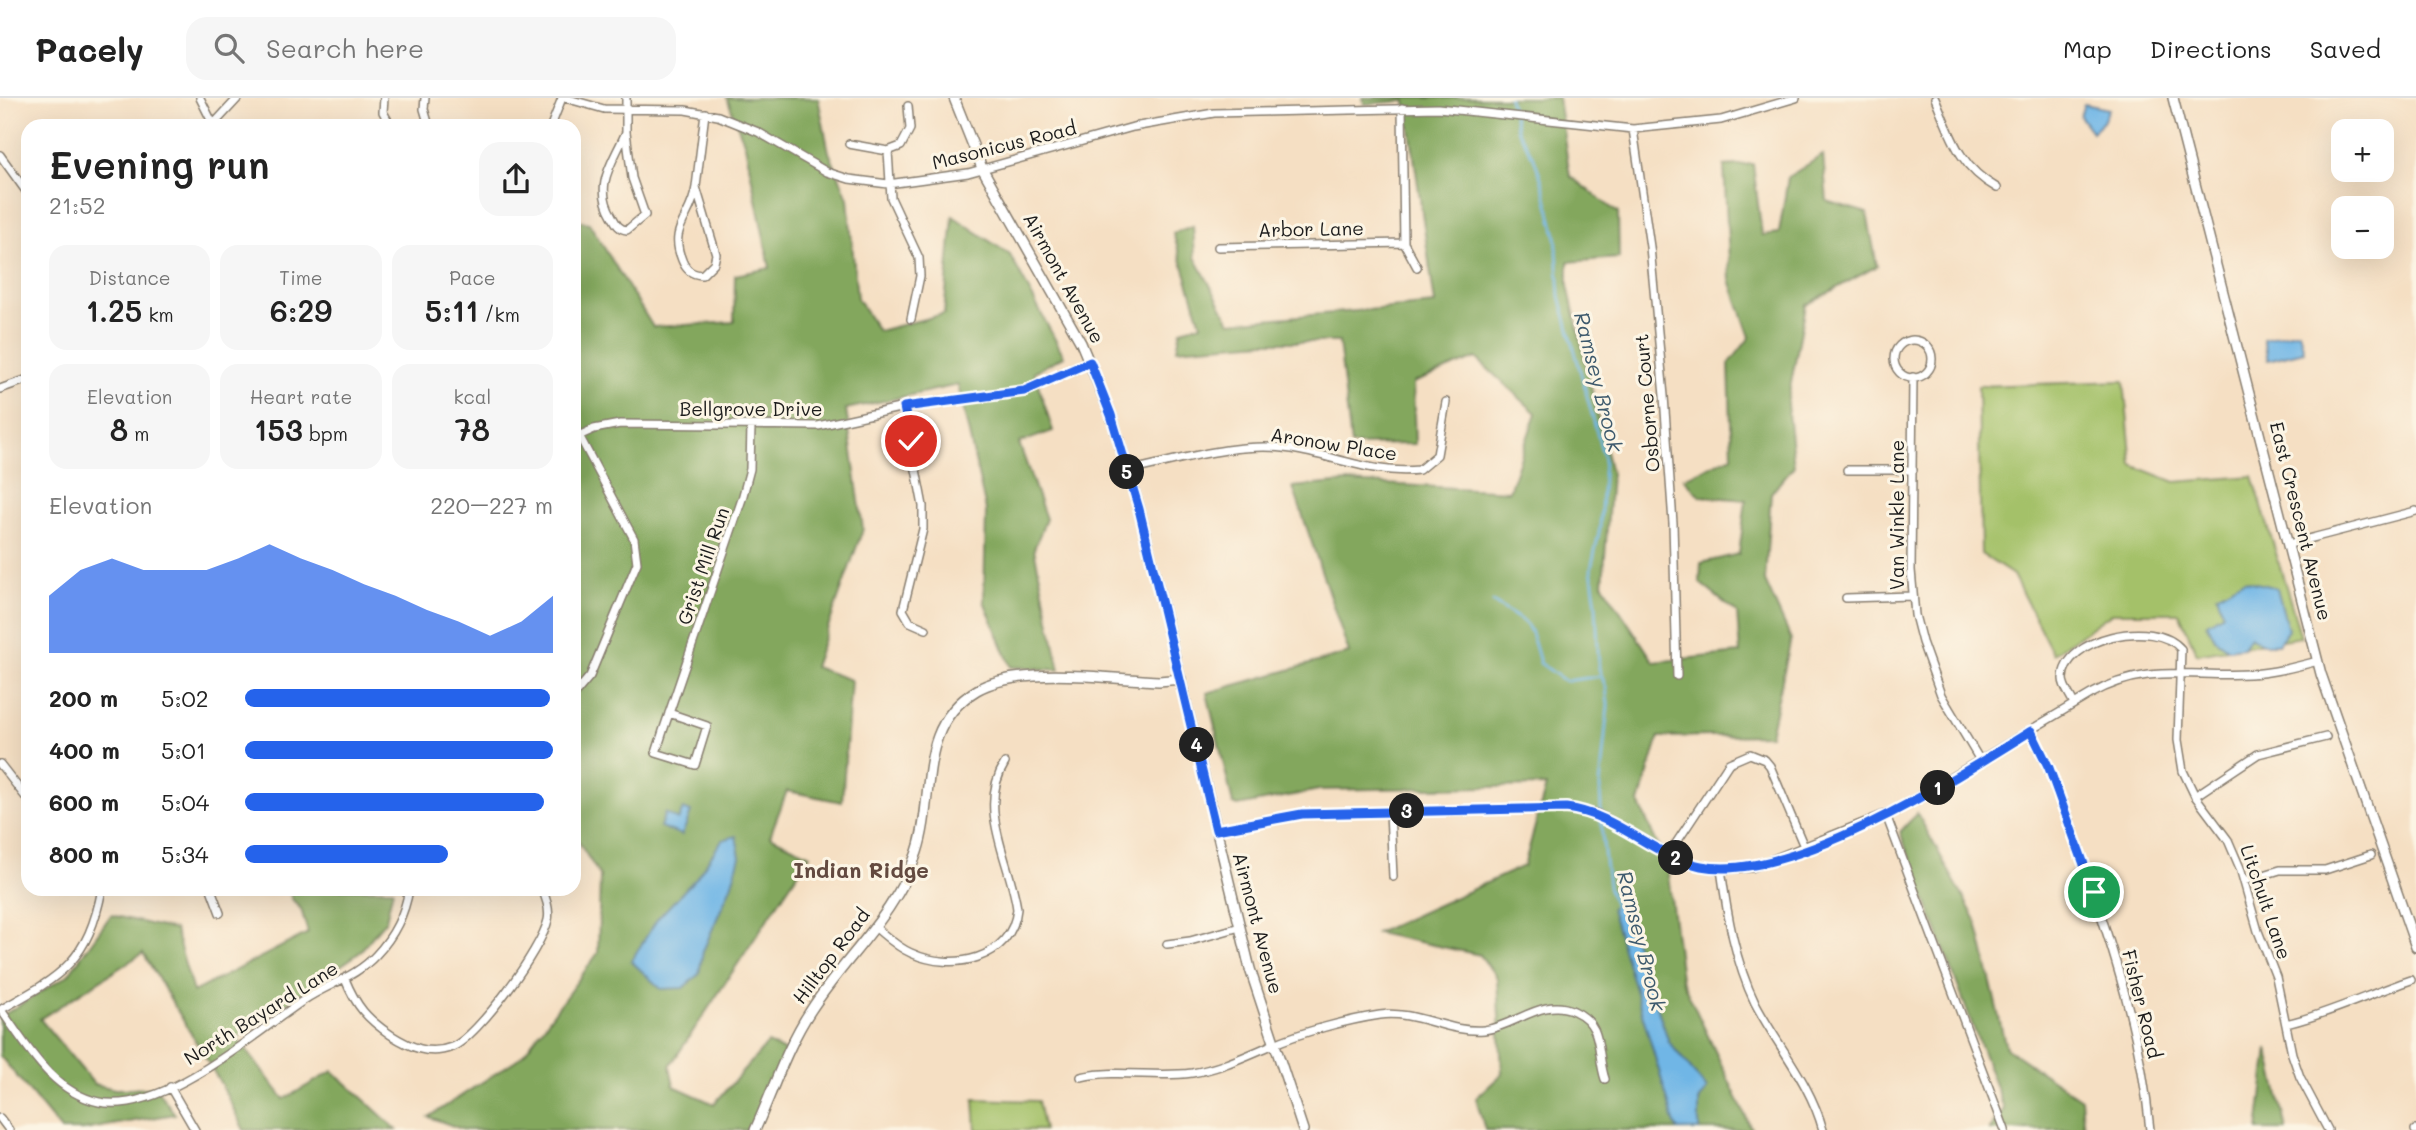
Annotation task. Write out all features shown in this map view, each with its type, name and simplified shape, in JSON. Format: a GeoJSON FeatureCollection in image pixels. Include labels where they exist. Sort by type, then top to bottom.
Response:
{"type":"FeatureCollection","features":[{"type":"Feature","properties":{"kind":"street"},"geometry":{"type":"LineString","coordinates":[[200,98],[210,119]]}},
{"type":"Feature","properties":{"kind":"street"},"geometry":{"type":"LineString","coordinates":[[219,119],[238,98]]}},
{"type":"Feature","properties":{"kind":"street"},"geometry":{"type":"LineString","coordinates":[[384,98],[383,111],[387,119]]}},
{"type":"Feature","properties":{"kind":"street"},"geometry":{"type":"LineString","coordinates":[[425,98],[427,119]]}},
{"type":"Feature","properties":{"kind":"street"},"geometry":{"type":"LineString","coordinates":[[554,119],[564,98]]}},
{"type":"Feature","properties":{"kind":"street","name":"Masonicus Road"},"geometry":{"type":"LineString","coordinates":[[564,98],[586,106],[705,113],[749,128],[827,172],[849,179],[888,184],[932,180],[1133,127],[1196,115],[1402,108],[1510,114],[1633,129],[1721,120],[1796,98]]}},
{"type":"Feature","properties":{"kind":"street"},"geometry":{"type":"LineString","coordinates":[[626,98],[626,132],[632,178],[645,215],[627,230],[618,227],[605,202],[602,189],[626,132]]}},
{"type":"Feature","properties":{"kind":"street","name":"Airmont Avenue"},"geometry":{"type":"LineString","coordinates":[[954,98],[982,168],[1090,362],[1111,415],[1181,679],[1240,927],[1274,1044],[1303,1130]]}},
{"type":"Feature","properties":{"kind":"street"},"geometry":{"type":"LineString","coordinates":[[1935,98],[1961,157],[1978,178],[1997,188]]}},
{"type":"Feature","properties":{"kind":"street","name":"East Crescent Avenue"},"geometry":{"type":"LineString","coordinates":[[2173,98],[2318,661],[2353,771],[2416,947]]}},
{"type":"Feature","properties":{"kind":"street"},"geometry":{"type":"LineString","coordinates":[[849,144],[888,151],[901,146],[910,129],[908,106]]}},
{"type":"Feature","properties":{"kind":"street"},"geometry":{"type":"LineString","coordinates":[[1402,108],[1404,243],[1417,267]]}},
{"type":"Feature","properties":{"kind":"street"},"geometry":{"type":"LineString","coordinates":[[696,187],[716,254],[714,263],[702,275],[695,275],[685,267],[676,240],[682,221],[691,211],[705,113]]}},
{"type":"Feature","properties":{"kind":"street","name":"Osborne Court"},"geometry":{"type":"LineString","coordinates":[[1633,129],[1637,172],[1650,247],[1664,396],[1673,523],[1676,676]]}},
{"type":"Feature","properties":{"kind":"street"},"geometry":{"type":"LineString","coordinates":[[888,151],[888,184],[895,214],[919,258],[920,276],[911,319]]}},
{"type":"Feature","properties":{"kind":"street"},"geometry":{"type":"LineString","coordinates":[[0,155],[21,184]]}},
{"type":"Feature","properties":{"kind":"street","name":"Arbor Lane"},"geometry":{"type":"LineString","coordinates":[[1219,247],[1404,243]]}},
{"type":"Feature","properties":{"kind":"street"},"geometry":{"type":"LineString","coordinates":[[1911,340],[1927,346],[1932,360],[1928,370],[1913,377],[1899,371],[1894,356],[1897,348],[1911,340]]}},
{"type":"Feature","properties":{"kind":"street","name":"Bellgrove Drive"},"geometry":{"type":"LineString","coordinates":[[581,435],[620,424],[818,426],[904,407],[1024,391],[1090,362]]}},
{"type":"Feature","properties":{"kind":"street","name":"Van Winkle Lane"},"geometry":{"type":"LineString","coordinates":[[1913,377],[1912,596],[1930,669],[1954,720],[1981,762]]}},
{"type":"Feature","properties":{"kind":"street"},"geometry":{"type":"LineString","coordinates":[[0,389],[21,382]]}},
{"type":"Feature","properties":{"kind":"street","name":"Aronow Place"},"geometry":{"type":"LineString","coordinates":[[1127,471],[1239,448],[1263,447],[1294,449],[1386,470],[1419,470],[1437,455],[1446,402]]}},
{"type":"Feature","properties":{"kind":"street"},"geometry":{"type":"LineString","coordinates":[[904,407],[922,497],[923,529],[903,610],[910,622],[926,629]]}},
{"type":"Feature","properties":{"kind":"street","name":"Grist Mill Run"},"geometry":{"type":"LineString","coordinates":[[669,713],[707,726],[695,765],[656,753],[669,713],[743,499],[750,469],[751,426]]}},
{"type":"Feature","properties":{"kind":"street"},"geometry":{"type":"LineString","coordinates":[[581,443],[634,539],[637,563],[590,676],[581,687]]}},
{"type":"Feature","properties":{"kind":"street"},"geometry":{"type":"LineString","coordinates":[[1847,470],[1913,470]]}},
{"type":"Feature","properties":{"kind":"street"},"geometry":{"type":"LineString","coordinates":[[2289,544],[2416,511]]}},
{"type":"Feature","properties":{"kind":"street"},"geometry":{"type":"LineString","coordinates":[[1846,598],[1912,596]]}},
{"type":"Feature","properties":{"kind":"street","name":"Litchult Lane"},"geometry":{"type":"LineString","coordinates":[[2074,704],[2063,677],[2069,663],[2088,647],[2118,634],[2148,633],[2173,639],[2181,649],[2179,756],[2195,796],[2228,840],[2244,881],[2258,932],[2276,977],[2300,1077],[2328,1130]]}},
{"type":"Feature","properties":{"kind":"street"},"geometry":{"type":"LineString","coordinates":[[1216,830],[1302,814],[1582,810],[1613,821],[1669,855],[1698,866],[1721,869],[1751,868],[1886,815],[1981,762],[2074,704],[2122,679],[2142,674],[2248,674],[2318,661]]}},
{"type":"Feature","properties":{"kind":"street","name":"Hilltop Road"},"geometry":{"type":"LineString","coordinates":[[755,1130],[811,1010],[876,928],[899,892],[917,852],[926,806],[928,768],[936,737],[962,700],[990,684],[1019,676],[1160,681],[1181,679]]}},
{"type":"Feature","properties":{"kind":"street","name":"Fisher Road"},"geometry":{"type":"LineString","coordinates":[[2031,731],[2049,768],[2118,963],[2133,1020],[2150,1130]]}},
{"type":"Feature","properties":{"kind":"street"},"geometry":{"type":"LineString","coordinates":[[2195,796],[2258,754],[2326,737]]}},
{"type":"Feature","properties":{"kind":"street"},"geometry":{"type":"LineString","coordinates":[[1669,855],[1729,763],[1750,754],[1765,760],[1770,766],[1805,849]]}},
{"type":"Feature","properties":{"kind":"street"},"geometry":{"type":"LineString","coordinates":[[876,928],[909,953],[934,960],[980,958],[1007,940],[1016,921],[1017,909],[999,838],[994,794],[1005,763]]}},
{"type":"Feature","properties":{"kind":"street"},"geometry":{"type":"LineString","coordinates":[[0,764],[21,791]]}},
{"type":"Feature","properties":{"kind":"street"},"geometry":{"type":"LineString","coordinates":[[1390,812],[1393,877]]}},
{"type":"Feature","properties":{"kind":"street"},"geometry":{"type":"LineString","coordinates":[[1886,815],[2005,1130]]}},
{"type":"Feature","properties":{"kind":"street"},"geometry":{"type":"LineString","coordinates":[[2244,881],[2280,870],[2325,870],[2371,855]]}},
{"type":"Feature","properties":{"kind":"street"},"geometry":{"type":"LineString","coordinates":[[1721,869],[1725,904],[1748,987],[1806,1084],[1823,1130]]}},
{"type":"Feature","properties":{"kind":"street"},"geometry":{"type":"LineString","coordinates":[[0,1010],[56,977],[73,962],[91,933],[100,896]]}},
{"type":"Feature","properties":{"kind":"street"},"geometry":{"type":"LineString","coordinates":[[214,896],[220,913]]}},
{"type":"Feature","properties":{"kind":"street","name":"North Bayard Lane"},"geometry":{"type":"LineString","coordinates":[[0,1010],[49,1074],[86,1098],[115,1104],[131,1102],[170,1087],[232,1054],[307,998],[345,979],[368,963],[386,942],[402,913],[407,896]]}},
{"type":"Feature","properties":{"kind":"street"},"geometry":{"type":"LineString","coordinates":[[345,979],[354,1001],[368,1019],[408,1046],[429,1051],[453,1047],[479,1026],[533,950],[548,920],[543,896]]}},
{"type":"Feature","properties":{"kind":"street"},"geometry":{"type":"LineString","coordinates":[[1167,944],[1190,941],[1240,927]]}},
{"type":"Feature","properties":{"kind":"street"},"geometry":{"type":"LineString","coordinates":[[2286,1024],[2329,1013],[2349,1002],[2411,980]]}},
{"type":"Feature","properties":{"kind":"street"},"geometry":{"type":"LineString","coordinates":[[1081,1077],[1112,1072],[1192,1073],[1240,1060],[1274,1044],[1384,1014],[1415,1016],[1454,1028],[1483,1030],[1556,1006],[1576,1012],[1592,1025],[1601,1044],[1601,1068],[1605,1079]]}},
{"type":"Feature","properties":{"kind":"street"},"geometry":{"type":"LineString","coordinates":[[170,1087],[195,1130]]}},
{"type":"Feature","properties":{"kind":"street"},"geometry":{"type":"LineString","coordinates":[[0,1118],[9,1130]]}},
{"type":"Feature","properties":{"kind":"green space"},"geometry":{"type":"Polygon","coordinates":[[[727,98],[818,98],[829,152],[848,198],[857,298],[878,331],[944,314],[953,216],[1010,255],[1064,356],[1034,372],[1053,431],[1019,443],[1046,519],[1034,549],[1060,670],[1011,667],[984,601],[986,510],[958,385],[846,409],[863,529],[814,667],[851,680],[842,802],[787,791],[770,836],[810,855],[670,1066],[674,1086],[714,1104],[768,1043],[790,1054],[749,1130],[464,1130],[429,1117],[522,1056],[598,953],[600,876],[581,846],[581,221],[589,223],[653,327],[734,322],[735,275],[770,268],[745,145],[727,98]]]}},
{"type":"Feature","properties":{"kind":"green space"},"geometry":{"type":"Polygon","coordinates":[[[1363,98],[1558,98],[1570,176],[1618,213],[1619,258],[1568,262],[1568,286],[1611,473],[1603,585],[1654,662],[1740,653],[1737,613],[1700,583],[1701,563],[1739,554],[1746,500],[1700,496],[1684,478],[1732,456],[1729,364],[1750,337],[1730,280],[1724,166],[1753,164],[1762,235],[1779,233],[1788,177],[1823,155],[1827,201],[1867,213],[1877,266],[1806,305],[1787,404],[1794,466],[1771,493],[1765,581],[1791,639],[1770,735],[1659,737],[1639,803],[1667,866],[1681,978],[1752,1130],[1485,1130],[1476,1098],[1502,1074],[1497,978],[1480,955],[1376,933],[1524,866],[1546,786],[1319,790],[1238,806],[1233,804],[1207,693],[1349,653],[1293,487],[1348,482],[1509,491],[1536,413],[1476,358],[1413,383],[1415,444],[1351,445],[1339,342],[1264,342],[1177,349],[1181,330],[1201,324],[1173,233],[1193,226],[1195,257],[1230,322],[1435,304],[1406,101],[1364,104],[1363,98]]]}},
{"type":"Feature","properties":{"kind":"green space"},"geometry":{"type":"Polygon","coordinates":[[[2124,381],[2132,465],[2175,482],[2253,476],[2301,637],[2197,654],[2179,613],[2112,613],[2053,654],[2013,575],[1981,554],[1978,386],[2124,381]]]}},
{"type":"Feature","properties":{"kind":"green space"},"geometry":{"type":"Polygon","coordinates":[[[1917,813],[1977,922],[2006,1048],[2081,1099],[2084,1130],[1989,1130],[2004,1109],[1900,832],[1917,813]]]}},
{"type":"Feature","properties":{"kind":"green space"},"geometry":{"type":"Polygon","coordinates":[[[391,896],[386,920],[359,953],[237,1038],[284,1099],[333,1071],[397,1130],[244,1130],[221,1084],[143,953],[40,1019],[94,1084],[115,1089],[156,1088],[175,1114],[83,1130],[61,1130],[0,1056],[0,1017],[68,975],[111,915],[175,930],[193,992],[308,933],[301,909],[291,898],[391,896]]]}},
{"type":"Feature","properties":{"kind":"green space"},"geometry":{"type":"Polygon","coordinates":[[[2268,1048],[2287,1130],[2258,1130],[2268,1048]]]}},
{"type":"Feature","properties":{"kind":"green space"},"geometry":{"type":"Polygon","coordinates":[[[974,1099],[1038,1101],[1044,1130],[976,1130],[974,1099]]]}},
{"type":"Feature","properties":{"kind":"water"},"geometry":{"type":"Polygon","coordinates":[[[2084,104],[2109,109],[2103,122],[2092,132],[2080,116],[2084,104]]]}},
{"type":"Feature","properties":{"kind":"water"},"geometry":{"type":"Polygon","coordinates":[[[2299,331],[2304,351],[2268,360],[2263,339],[2299,331]]]}},
{"type":"Feature","properties":{"kind":"water"},"geometry":{"type":"Polygon","coordinates":[[[2244,580],[2277,588],[2288,630],[2278,644],[2262,644],[2250,636],[2243,647],[2228,649],[2215,639],[2207,623],[2223,613],[2217,595],[2244,580]]]}},
{"type":"Feature","properties":{"kind":"water"},"geometry":{"type":"Polygon","coordinates":[[[683,809],[691,812],[682,835],[660,827],[665,813],[678,820],[683,809]]]}},
{"type":"Feature","properties":{"kind":"water"},"geometry":{"type":"Polygon","coordinates":[[[736,836],[740,857],[731,886],[703,951],[699,974],[683,988],[661,989],[631,961],[658,918],[696,878],[722,840],[736,836]]]}},
{"type":"Feature","properties":{"kind":"water"},"geometry":{"type":"Polygon","coordinates":[[[1620,900],[1669,1042],[1707,1089],[1699,1101],[1699,1130],[1678,1130],[1675,1125],[1611,908],[1620,900]]]}},
{"type":"Feature","properties":{"kind":"waterway","name":"Ramsey Brook"},"geometry":{"type":"LineString","coordinates":[[1509,98],[1518,132],[1534,158],[1542,181],[1556,235],[1560,296],[1604,459],[1600,528],[1591,569],[1596,605],[1599,669],[1606,688],[1608,705],[1600,786],[1602,834],[1608,886],[1615,907]]}},
{"type":"Feature","properties":{"kind":"waterway"},"geometry":{"type":"LineString","coordinates":[[1493,602],[1526,624],[1533,637],[1540,663],[1565,681],[1602,676]]}},
{"type":"Feature","properties":{"kind":"district","name":"Indian Ridge"},"geometry":{"type":"Point","coordinates":[861,871]}},
{"type":"Feature","properties":{"kind":"route"},"geometry":{"type":"LineString","coordinates":[[911,441],[904,407],[1024,391],[1090,362],[1111,415],[1139,509],[1216,830],[1302,814],[1566,808],[1598,814],[1682,861],[1716,869],[1751,868],[1770,863],[1898,809],[2031,731],[2049,768],[2094,892]]}}]}
